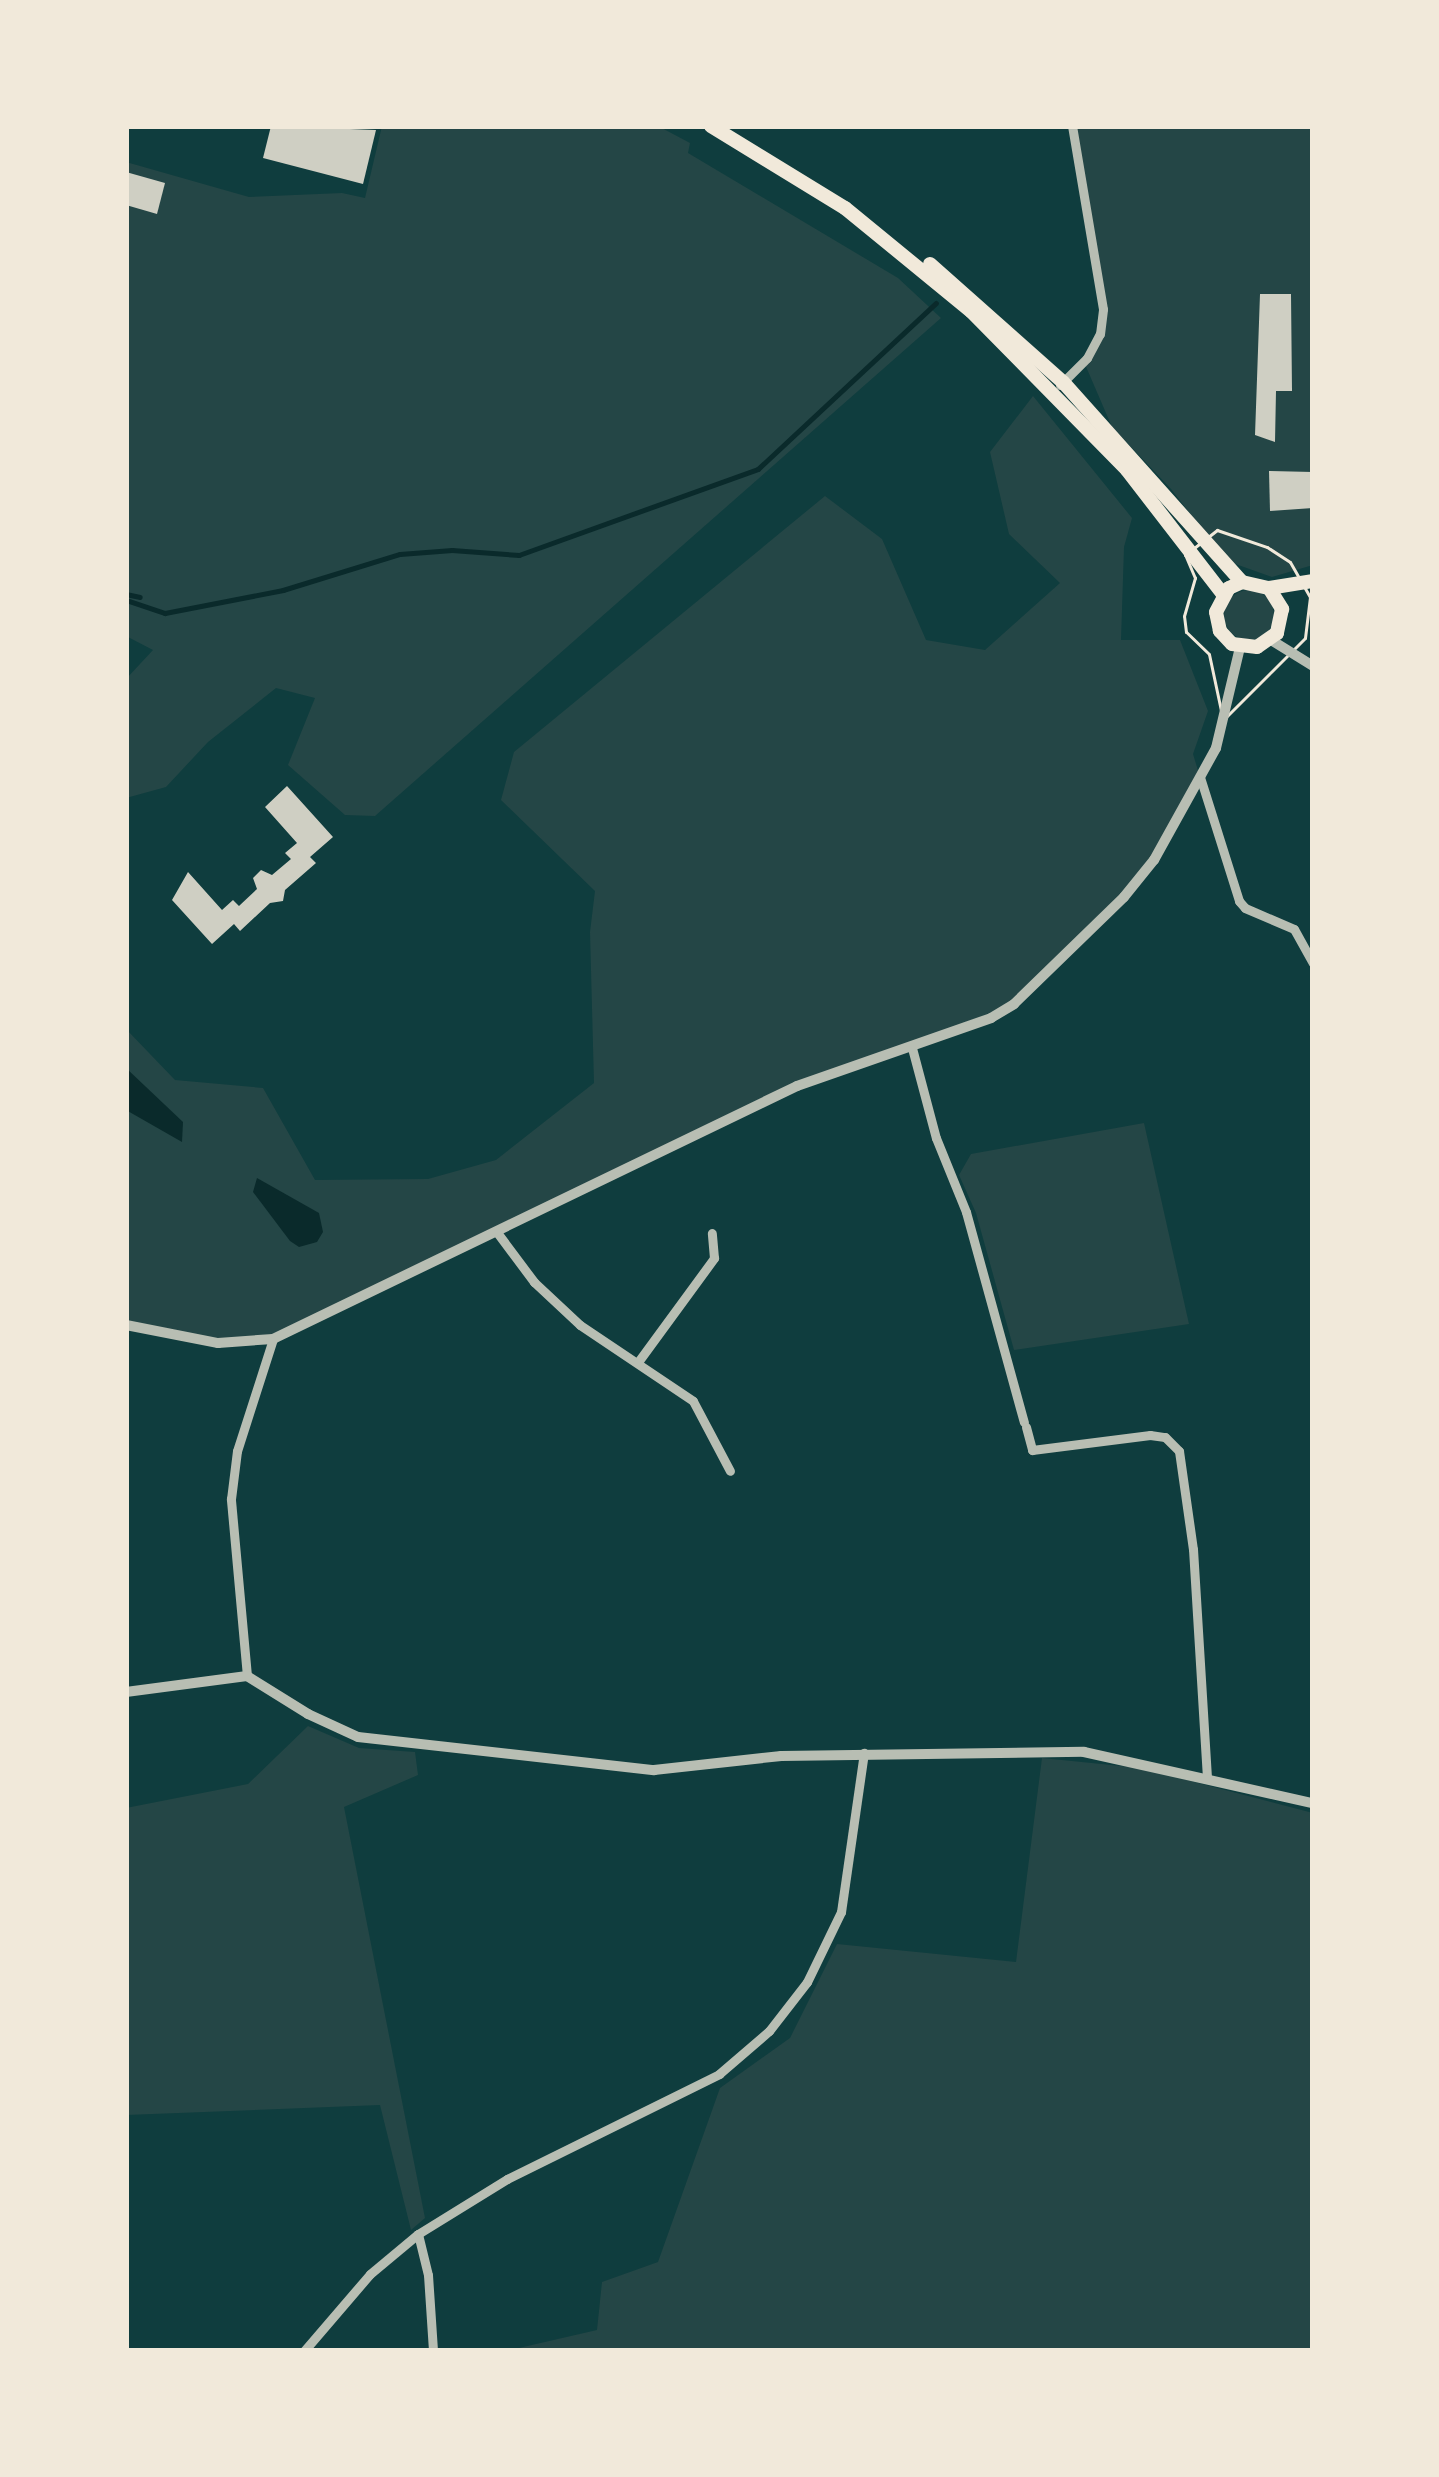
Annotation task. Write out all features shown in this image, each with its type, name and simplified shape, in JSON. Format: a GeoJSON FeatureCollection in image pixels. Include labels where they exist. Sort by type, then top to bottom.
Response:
{"type":"FeatureCollection","features":[{"type":"Feature","properties":{"kind":"main road"},"geometry":{"type":"LineString","coordinates":[[711,126],[909,248],[1059,387],[1194,548],[1223,594]]}},
{"type":"Feature","properties":{"kind":"main road"},"geometry":{"type":"LineString","coordinates":[[1194,548],[1242,582],[1269,588],[1310,582]]}},
{"type":"Feature","properties":{"kind":"main road"},"geometry":{"type":"LineString","coordinates":[[1242,582],[1223,594],[1216,622],[1225,638],[1240,647],[1271,640],[1280,626],[1282,609],[1269,588]]}},
{"type":"Feature","properties":{"kind":"main road"},"geometry":{"type":"LineString","coordinates":[[1282,609],[1310,582]]}},
{"type":"Feature","properties":{"kind":"street"},"geometry":{"type":"LineString","coordinates":[[1059,387],[1100,334],[1103,309],[1072,126]]}},
{"type":"Feature","properties":{"kind":"street"},"geometry":{"type":"LineString","coordinates":[[1271,640],[1313,666]]}},
{"type":"Feature","properties":{"kind":"street"},"geometry":{"type":"LineString","coordinates":[[126,1325],[218,1343],[273,1339],[797,1086],[974,1027],[1014,1004],[1137,882],[1200,778],[1220,735],[1240,647]]}},
{"type":"Feature","properties":{"kind":"street"},"geometry":{"type":"LineString","coordinates":[[1200,778],[1239,901],[1294,929],[1313,963]]}},
{"type":"Feature","properties":{"kind":"street"},"geometry":{"type":"LineString","coordinates":[[912,1048],[936,1138],[966,1212],[1032,1450],[1150,1435],[1165,1437],[1179,1450],[1193,1549],[1207,1777]]}},
{"type":"Feature","properties":{"kind":"street"},"geometry":{"type":"LineString","coordinates":[[496,1231],[553,1301],[693,1401],[730,1471]]}},
{"type":"Feature","properties":{"kind":"street"},"geometry":{"type":"LineString","coordinates":[[638,1362],[714,1258],[712,1233]]}},
{"type":"Feature","properties":{"kind":"street"},"geometry":{"type":"LineString","coordinates":[[247,1676],[231,1499],[237,1451],[273,1339]]}},
{"type":"Feature","properties":{"kind":"street"},"geometry":{"type":"LineString","coordinates":[[126,1692],[247,1676],[342,1732],[667,1771],[781,1756],[1084,1752],[1313,1803]]}},
{"type":"Feature","properties":{"kind":"street"},"geometry":{"type":"LineString","coordinates":[[304,2351],[370,2274],[418,2234],[507,2179],[718,2074],[769,2031],[807,1982],[841,1912],[864,1753]]}},
{"type":"Feature","properties":{"kind":"street"},"geometry":{"type":"LineString","coordinates":[[418,2234],[428,2275],[433,2351]]}},
{"type":"Feature","properties":{"kind":"path"},"geometry":{"type":"LineString","coordinates":[[1214,675],[1208,654],[1184,623],[1195,578],[1194,548],[1217,530],[1268,547],[1297,568]]}},
{"type":"Feature","properties":{"kind":"path"},"geometry":{"type":"LineString","coordinates":[[1250,695],[1305,638],[1308,604]]}},
{"type":"Feature","properties":{"kind":"path"},"geometry":{"type":"LineString","coordinates":[[1305,638],[1313,645]]}},
{"type":"Feature","properties":{"kind":"shaded area"},"geometry":{"type":"Polygon","coordinates":[[[382,126],[658,126],[690,143],[688,153],[898,278],[941,318],[375,816],[345,815],[288,765],[315,698],[276,688],[208,742],[166,787],[126,798],[126,679],[153,650],[126,636],[126,162],[249,197],[342,193],[365,198],[382,126]]]}},
{"type":"Feature","properties":{"kind":"shaded area"},"geometry":{"type":"Polygon","coordinates":[[[1072,126],[1313,126],[1313,565],[1272,577],[1227,561],[1171,489],[1112,427],[1084,362],[1100,334],[1103,309],[1072,126]]]}},
{"type":"Feature","properties":{"kind":"shaded area"},"geometry":{"type":"Polygon","coordinates":[[[1033,396],[1132,518],[1124,547],[1121,640],[1180,640],[1208,711],[1193,754],[1200,777],[1154,860],[1014,1004],[797,1086],[295,1331],[218,1343],[126,1325],[126,1029],[175,1080],[263,1088],[315,1180],[428,1179],[496,1160],[594,1083],[590,932],[595,891],[501,800],[514,752],[825,496],[882,539],[926,640],[985,650],[1060,583],[1009,534],[990,452],[1033,396]]]}},
{"type":"Feature","properties":{"kind":"shaded area"},"geometry":{"type":"Polygon","coordinates":[[[1249,590],[1267,597],[1274,615],[1267,633],[1249,640],[1231,633],[1224,615],[1231,597],[1249,590]]]}},
{"type":"Feature","properties":{"kind":"shaded area"},"geometry":{"type":"Polygon","coordinates":[[[126,1068],[183,1122],[182,1142],[126,1110],[126,1068]]]}},
{"type":"Feature","properties":{"kind":"shaded area"},"geometry":{"type":"Polygon","coordinates":[[[1144,1123],[1189,1324],[1014,1350],[976,1213],[959,1175],[971,1154],[1144,1123]]]}},
{"type":"Feature","properties":{"kind":"shaded area"},"geometry":{"type":"Polygon","coordinates":[[[257,1178],[319,1213],[323,1232],[317,1242],[299,1247],[290,1241],[253,1192],[257,1178]]]}},
{"type":"Feature","properties":{"kind":"shaded area"},"geometry":{"type":"Polygon","coordinates":[[[308,1726],[359,1748],[415,1752],[418,1775],[344,1807],[425,2218],[411,2230],[380,2105],[126,2115],[126,1808],[248,1784],[308,1726]]]}},
{"type":"Feature","properties":{"kind":"shaded area"},"geometry":{"type":"Polygon","coordinates":[[[1042,1758],[1141,1768],[1313,1813],[1313,2351],[506,2351],[597,2330],[602,2282],[658,2262],[720,2088],[790,2038],[837,1944],[1016,1962],[1042,1758]]]}},
{"type":"Feature","properties":{"kind":"building"},"geometry":{"type":"Polygon","coordinates":[[[271,126],[376,130],[363,184],[263,158],[271,126]]]}},
{"type":"Feature","properties":{"kind":"building"},"geometry":{"type":"Polygon","coordinates":[[[126,172],[165,183],[157,214],[126,205],[126,172]]]}},
{"type":"Feature","properties":{"kind":"building"},"geometry":{"type":"Polygon","coordinates":[[[1260,294],[1291,294],[1292,391],[1276,391],[1275,442],[1255,435],[1260,294]]]}},
{"type":"Feature","properties":{"kind":"building"},"geometry":{"type":"Polygon","coordinates":[[[1269,471],[1313,472],[1313,508],[1270,511],[1269,471]]]}},
{"type":"Feature","properties":{"kind":"building"},"geometry":{"type":"Polygon","coordinates":[[[287,786],[333,837],[310,857],[316,863],[285,890],[283,901],[270,903],[240,931],[234,924],[212,944],[172,900],[188,872],[222,910],[233,900],[239,906],[257,889],[253,878],[261,870],[272,875],[291,859],[285,853],[297,843],[265,807],[287,786]]]}},
{"type":"Feature","properties":{"kind":"waterway"},"geometry":{"type":"LineString","coordinates":[[126,600],[165,613],[283,590],[400,554],[452,550],[519,555],[758,469],[936,303]]}},
{"type":"Feature","properties":{"kind":"waterway"},"geometry":{"type":"LineString","coordinates":[[126,594],[140,597]]}}]}
